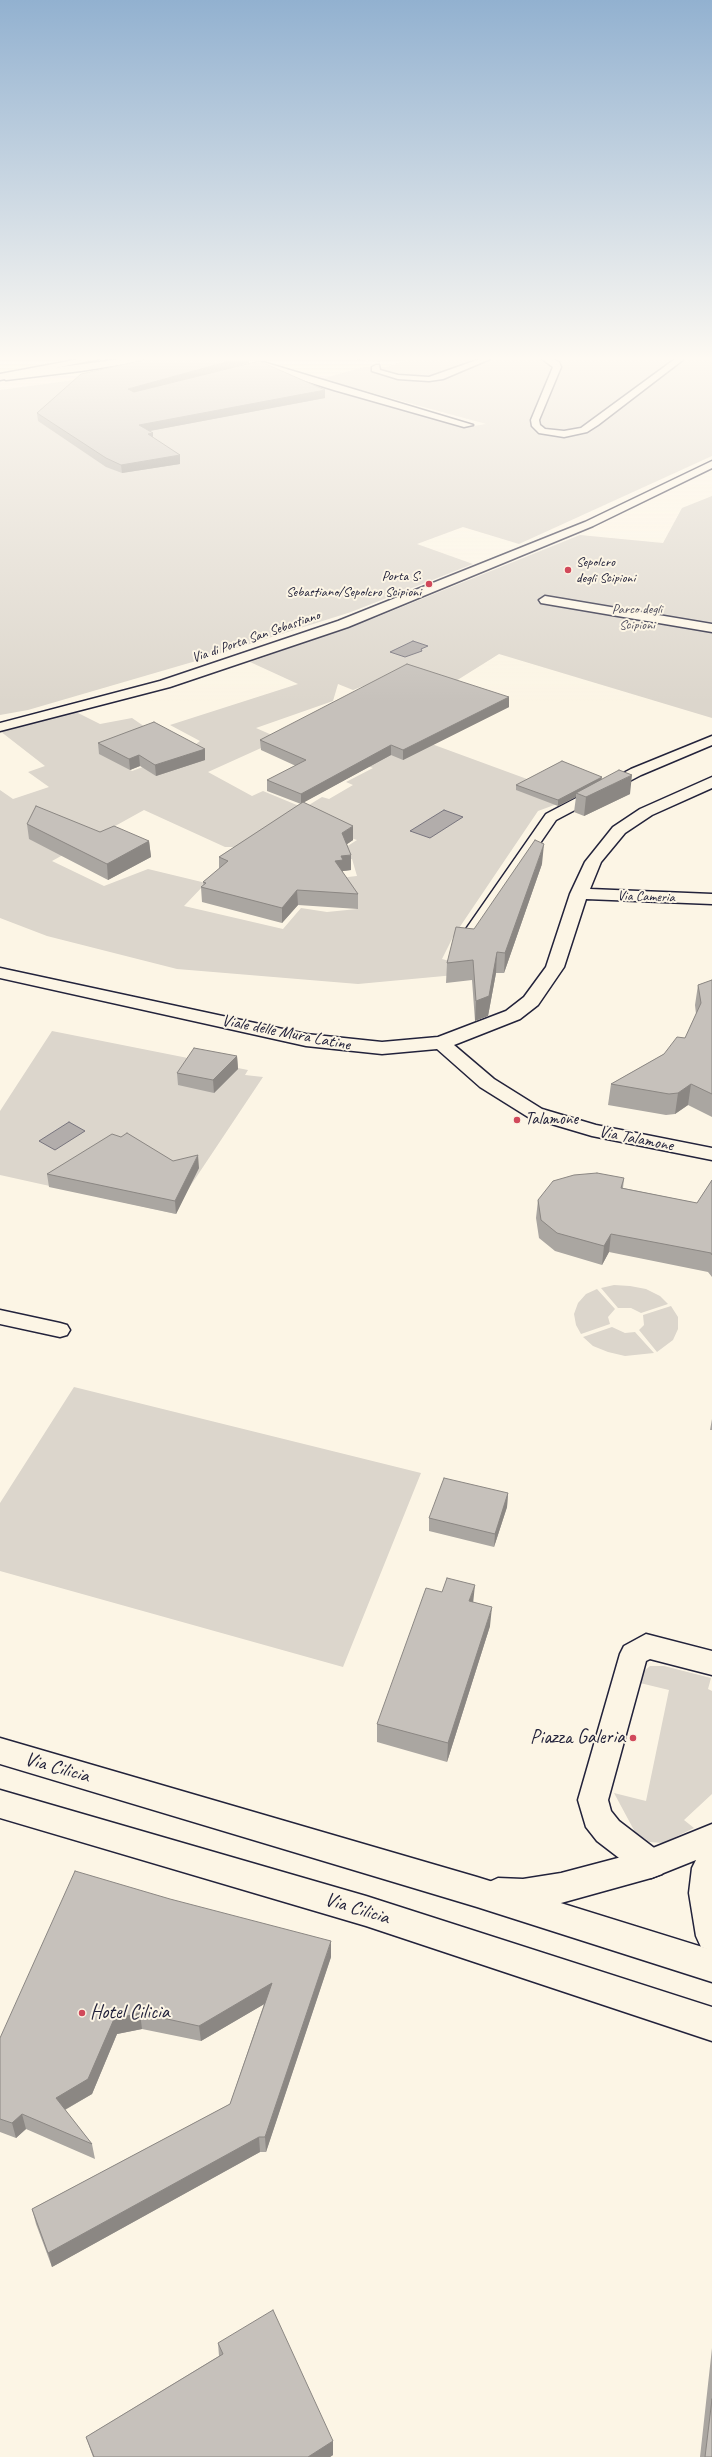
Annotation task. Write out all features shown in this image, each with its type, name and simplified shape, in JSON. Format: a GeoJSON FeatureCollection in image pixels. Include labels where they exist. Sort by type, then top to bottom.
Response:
{"type":"FeatureCollection","features":[{"type":"Feature","properties":{"kind":"street","name":"Via di Porta San Sebastiano"},"geometry":{"type":"LineString","coordinates":[[0,727],[165,684],[343,624],[589,524],[692,474]]}},
{"type":"Feature","properties":{"kind":"street"},"geometry":{"type":"LineString","coordinates":[[545,600],[712,628]]}},
{"type":"Feature","properties":{"kind":"street","name":"Viale delle Mura Latine"},"geometry":{"type":"LineString","coordinates":[[0,973],[306,1040],[382,1048],[440,1043],[473,1032],[513,1015],[537,995],[555,967],[579,894],[599,852],[619,830],[663,803],[712,782]]}},
{"type":"Feature","properties":{"kind":"street","name":"Via Cameria"},"geometry":{"type":"LineString","coordinates":[[579,894],[712,899]]}},
{"type":"Feature","properties":{"kind":"street","name":"Via Talamone"},"geometry":{"type":"LineString","coordinates":[[440,1043],[487,1083],[535,1113],[576,1126],[712,1154]]}},
{"type":"Feature","properties":{"kind":"street"},"geometry":{"type":"LineString","coordinates":[[651,1864],[608,1832],[597,1816],[593,1800],[634,1654],[646,1646],[712,1663]]}},
{"type":"Feature","properties":{"kind":"street","name":"Via Cilicia"},"geometry":{"type":"LineString","coordinates":[[0,1751],[477,1892],[712,1966]]}},
{"type":"Feature","properties":{"kind":"street","name":"Via Cilicia"},"geometry":{"type":"LineString","coordinates":[[0,1804],[366,1911],[712,2024]]}},
{"type":"Feature","properties":{"kind":"street"},"geometry":{"type":"LineString","coordinates":[[477,1892],[523,1894],[561,1888],[651,1864],[712,1838]]}},
{"type":"Feature","properties":{"kind":"street"},"geometry":{"type":"LineString","coordinates":[[712,1860],[708,1868],[705,1893],[712,1936]]}},
{"type":"Feature","properties":{"kind":"lane"},"geometry":{"type":"LineString","coordinates":[[467,938],[551,817],[636,772],[712,740]]}},
{"type":"Feature","properties":{"kind":"lane"},"geometry":{"type":"LineString","coordinates":[[0,1317],[60,1330]]}},
{"type":"Feature","properties":{"kind":"green space"},"geometry":{"type":"Polygon","coordinates":[[[0,474],[673,474],[519,544],[463,527],[417,544],[473,564],[351,612],[196,661],[28,710],[0,715],[0,474]]]}},
{"type":"Feature","properties":{"kind":"green space","name":"Parco degli Scipioni"},"geometry":{"type":"Polygon","coordinates":[[[712,496],[712,718],[499,654],[451,684],[408,669],[353,690],[338,684],[333,701],[256,728],[281,739],[208,772],[252,796],[263,791],[304,808],[322,797],[329,799],[353,785],[346,782],[373,768],[341,757],[399,732],[576,797],[538,811],[453,937],[442,959],[461,964],[455,975],[358,984],[177,969],[47,936],[0,918],[0,790],[13,799],[49,787],[28,772],[45,766],[0,731],[74,711],[100,724],[132,718],[154,733],[130,770],[132,771],[188,750],[200,741],[170,725],[298,684],[250,662],[377,617],[580,535],[663,543],[682,508],[712,496]],[[144,810],[52,861],[104,886],[148,869],[206,883],[184,906],[283,929],[301,908],[327,912],[357,909],[330,879],[357,876],[352,859],[335,861],[332,856],[357,840],[300,821],[250,847],[225,847],[144,810]]]}},
{"type":"Feature","properties":{"kind":"green space"},"geometry":{"type":"Polygon","coordinates":[[[52,1031],[248,1070],[245,1075],[263,1077],[187,1191],[176,1214],[0,1175],[0,1111],[52,1031]]]}},
{"type":"Feature","properties":{"kind":"green space"},"geometry":{"type":"Polygon","coordinates":[[[614,1285],[646,1289],[660,1296],[668,1304],[641,1313],[631,1308],[618,1308],[601,1288],[614,1285]]]}},
{"type":"Feature","properties":{"kind":"green space"},"geometry":{"type":"Polygon","coordinates":[[[597,1289],[615,1309],[608,1317],[610,1324],[581,1334],[576,1325],[574,1314],[578,1303],[586,1294],[597,1289]]]}},
{"type":"Feature","properties":{"kind":"green space"},"geometry":{"type":"Polygon","coordinates":[[[671,1306],[678,1317],[678,1329],[673,1340],[657,1352],[639,1330],[644,1325],[643,1315],[671,1306]]]}},
{"type":"Feature","properties":{"kind":"green space"},"geometry":{"type":"Polygon","coordinates":[[[612,1327],[625,1333],[635,1332],[654,1353],[625,1356],[608,1352],[593,1346],[583,1337],[612,1327]]]}},
{"type":"Feature","properties":{"kind":"green space"},"geometry":{"type":"Polygon","coordinates":[[[74,1387],[421,1473],[343,1667],[0,1571],[0,1503],[74,1387]]]}},
{"type":"Feature","properties":{"kind":"green space"},"geometry":{"type":"Polygon","coordinates":[[[650,1666],[664,1666],[711,1678],[708,1689],[712,1691],[712,1794],[684,1820],[694,1828],[663,1843],[649,1842],[635,1832],[614,1793],[646,1801],[669,1690],[640,1683],[643,1672],[650,1666]]]}},
{"type":"Feature","properties":{"kind":"shaded area"},"geometry":{"type":"Polygon","coordinates":[[[413,641],[428,646],[421,649],[422,651],[405,657],[390,652],[413,641]]]}},
{"type":"Feature","properties":{"kind":"shaded area"},"geometry":{"type":"Polygon","coordinates":[[[444,810],[463,817],[430,838],[410,831],[444,810]]]}},
{"type":"Feature","properties":{"kind":"shaded area"},"geometry":{"type":"Polygon","coordinates":[[[69,1122],[85,1131],[55,1150],[39,1141],[69,1122]]]}},
{"type":"Feature","properties":{"kind":"building"},"geometry":{"type":"Polygon","coordinates":[[[407,664],[509,697],[403,750],[391,745],[301,794],[267,780],[306,760],[260,740],[407,664]]]}},
{"type":"Feature","properties":{"kind":"building"},"geometry":{"type":"Polygon","coordinates":[[[154,722],[205,749],[155,765],[139,755],[129,759],[98,743],[154,722]]]}},
{"type":"Feature","properties":{"kind":"building"},"geometry":{"type":"Polygon","coordinates":[[[562,761],[602,777],[558,800],[516,785],[562,761]]]}},
{"type":"Feature","properties":{"kind":"building"},"geometry":{"type":"Polygon","coordinates":[[[619,770],[632,775],[586,797],[576,793],[619,770]]]}},
{"type":"Feature","properties":{"kind":"building"},"geometry":{"type":"Polygon","coordinates":[[[303,802],[353,826],[342,833],[351,855],[341,856],[343,860],[335,861],[358,894],[297,890],[282,908],[201,887],[206,883],[203,882],[228,861],[219,857],[303,802]]]}},
{"type":"Feature","properties":{"kind":"building"},"geometry":{"type":"Polygon","coordinates":[[[36,806],[100,832],[114,826],[149,841],[107,864],[27,824],[36,806]]]}},
{"type":"Feature","properties":{"kind":"building"},"geometry":{"type":"Polygon","coordinates":[[[535,840],[544,844],[505,953],[497,952],[489,996],[476,1001],[473,960],[447,963],[456,927],[474,929],[535,840]]]}},
{"type":"Feature","properties":{"kind":"building"},"geometry":{"type":"Polygon","coordinates":[[[712,980],[712,1094],[691,1084],[678,1093],[669,1094],[611,1084],[664,1054],[677,1037],[685,1038],[701,1003],[698,985],[712,980]]]}},
{"type":"Feature","properties":{"kind":"building"},"geometry":{"type":"Polygon","coordinates":[[[194,1048],[237,1056],[213,1080],[177,1073],[194,1048]]]}},
{"type":"Feature","properties":{"kind":"building"},"geometry":{"type":"Polygon","coordinates":[[[127,1133],[173,1161],[198,1155],[175,1201],[47,1174],[112,1134],[121,1137],[127,1133]]]}},
{"type":"Feature","properties":{"kind":"building"},"geometry":{"type":"Polygon","coordinates":[[[597,1173],[624,1178],[621,1188],[697,1203],[712,1180],[712,1255],[711,1253],[611,1234],[604,1246],[557,1233],[541,1220],[538,1200],[553,1181],[574,1175],[597,1173]]]}},
{"type":"Feature","properties":{"kind":"building"},"geometry":{"type":"Polygon","coordinates":[[[444,1478],[508,1493],[495,1534],[429,1518],[444,1478]]]}},
{"type":"Feature","properties":{"kind":"building"},"geometry":{"type":"Polygon","coordinates":[[[447,1578],[475,1585],[469,1601],[492,1607],[448,1743],[377,1724],[426,1588],[442,1592],[447,1578]]]}},
{"type":"Feature","properties":{"kind":"building"},"geometry":{"type":"Polygon","coordinates":[[[75,1871],[170,1899],[331,1941],[265,2137],[259,2137],[48,2253],[32,2209],[230,2104],[272,1983],[199,2026],[140,2013],[114,2019],[88,2079],[56,2098],[92,2144],[22,2114],[12,2123],[0,2119],[0,2038],[75,1871]]]}},
{"type":"Feature","properties":{"kind":"building"},"geometry":{"type":"Polygon","coordinates":[[[273,2310],[333,2441],[308,2457],[94,2457],[86,2437],[223,2354],[218,2343],[273,2310]]]}},
{"type":"Feature","properties":{"kind":"building"},"geometry":{"type":"Polygon","coordinates":[[[712,2399],[712,2457],[705,2457],[712,2399]]]}},
{"type":"Feature","properties":{"kind":"place","name":"Sepolcro degli Scipioni"},"geometry":{"type":"Point","coordinates":[568,570]}},
{"type":"Feature","properties":{"kind":"place","name":"Porta S. Sebastiano/Sepolcro Scipioni"},"geometry":{"type":"Point","coordinates":[429,584]}},
{"type":"Feature","properties":{"kind":"place","name":"Talamone"},"geometry":{"type":"Point","coordinates":[517,1120]}},
{"type":"Feature","properties":{"kind":"place","name":"Piazza Galeria"},"geometry":{"type":"Point","coordinates":[633,1738]}},
{"type":"Feature","properties":{"kind":"place","name":"Hotel Cilicia"},"geometry":{"type":"Point","coordinates":[82,2013]}}]}
